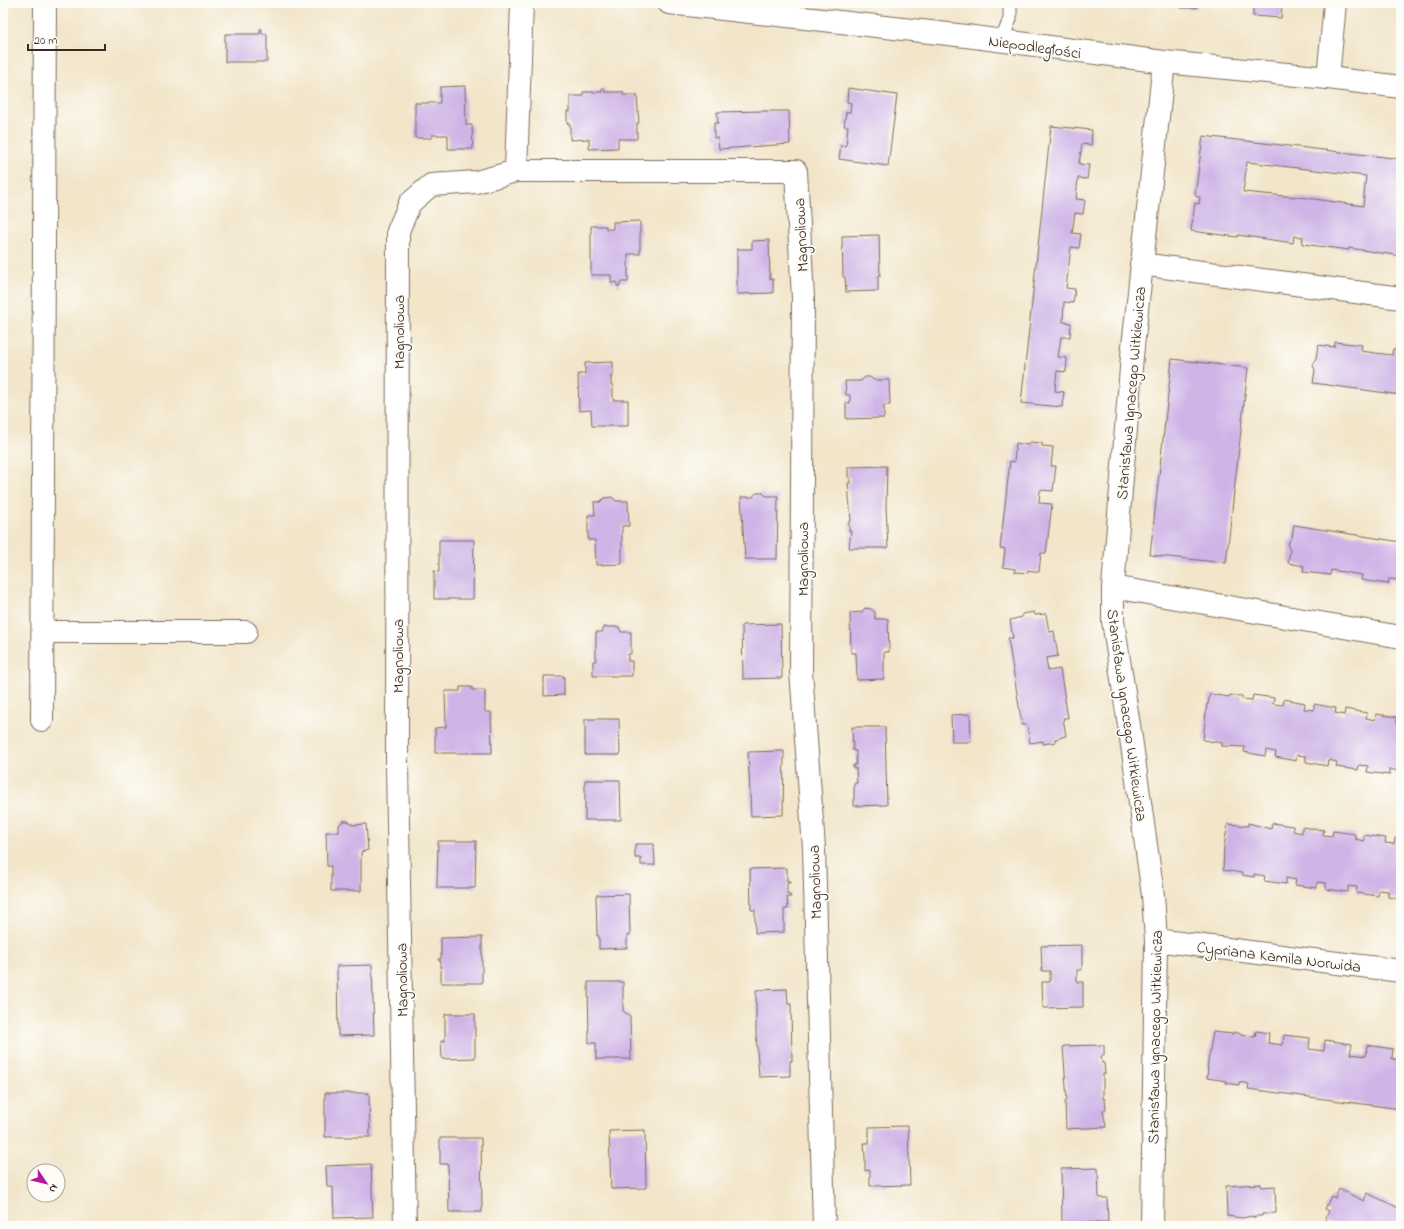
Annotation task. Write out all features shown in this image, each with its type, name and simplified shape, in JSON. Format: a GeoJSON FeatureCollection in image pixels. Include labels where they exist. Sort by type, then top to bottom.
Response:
{"type":"FeatureCollection","features":[{"type":"Feature","properties":{"kind":"street"},"geometry":{"type":"LineString","coordinates":[[42,720],[45,3]]}},
{"type":"Feature","properties":{"kind":"street"},"geometry":{"type":"LineString","coordinates":[[516,171],[522,3]]}},
{"type":"Feature","properties":{"kind":"street","name":"Niepodległości"},"geometry":{"type":"LineString","coordinates":[[669,3],[966,36],[1001,42],[1164,62],[1328,78],[1401,87]]}},
{"type":"Feature","properties":{"kind":"street"},"geometry":{"type":"LineString","coordinates":[[1328,78],[1335,3]]}},
{"type":"Feature","properties":{"kind":"street","name":"Stanisława Ignacego Witkiewicza"},"geometry":{"type":"LineString","coordinates":[[1152,1226],[1156,940],[1153,895],[1131,738],[1112,621],[1113,587],[1131,364],[1164,62]]}},
{"type":"Feature","properties":{"kind":"street","name":"Magnoliowa"},"geometry":{"type":"LineString","coordinates":[[405,1226],[397,766],[398,230],[410,203],[431,185],[476,182],[516,171],[796,171],[803,298],[801,671],[814,848],[824,1226]]}},
{"type":"Feature","properties":{"kind":"street"},"geometry":{"type":"LineString","coordinates":[[1141,264],[1401,298]]}},
{"type":"Feature","properties":{"kind":"street"},"geometry":{"type":"LineString","coordinates":[[1113,587],[1401,637]]}},
{"type":"Feature","properties":{"kind":"street"},"geometry":{"type":"LineString","coordinates":[[43,632],[246,632]]}},
{"type":"Feature","properties":{"kind":"street","name":"Cypriana Kamila Norwida"},"geometry":{"type":"LineString","coordinates":[[1156,940],[1401,971]]}},
{"type":"Feature","properties":{"kind":"lane"},"geometry":{"type":"LineString","coordinates":[[1001,42],[1010,18],[1010,3]]}},
{"type":"Feature","properties":{"kind":"building"},"geometry":{"type":"Polygon","coordinates":[[[1181,3],[1197,3],[1197,8],[1181,8],[1181,3]]]}},
{"type":"Feature","properties":{"kind":"building"},"geometry":{"type":"Polygon","coordinates":[[[1253,3],[1285,3],[1285,5],[1282,5],[1281,18],[1253,16],[1253,3]]]}},
{"type":"Feature","properties":{"kind":"building"},"geometry":{"type":"Polygon","coordinates":[[[1387,3],[1401,3],[1401,7],[1387,6],[1387,3]]]}},
{"type":"Feature","properties":{"kind":"building"},"geometry":{"type":"Polygon","coordinates":[[[3,26],[6,26],[6,40],[3,41],[3,26]]]}},
{"type":"Feature","properties":{"kind":"building"},"geometry":{"type":"Polygon","coordinates":[[[260,29],[262,29],[262,34],[267,34],[267,62],[225,62],[225,34],[260,34],[260,29]]]}},
{"type":"Feature","properties":{"kind":"building"},"geometry":{"type":"Polygon","coordinates":[[[3,62],[5,62],[5,77],[3,77],[3,62]]]}},
{"type":"Feature","properties":{"kind":"building"},"geometry":{"type":"Polygon","coordinates":[[[465,86],[466,125],[472,125],[473,149],[448,149],[448,135],[432,135],[432,138],[415,138],[415,103],[440,103],[440,87],[465,86]]]}},
{"type":"Feature","properties":{"kind":"building"},"geometry":{"type":"Polygon","coordinates":[[[602,88],[604,88],[605,92],[623,92],[623,95],[637,95],[639,123],[637,123],[637,139],[618,139],[618,148],[589,149],[589,139],[570,140],[570,124],[567,124],[567,111],[570,112],[570,96],[583,96],[583,92],[602,92],[602,88]]]}},
{"type":"Feature","properties":{"kind":"building"},"geometry":{"type":"Polygon","coordinates":[[[848,88],[897,95],[888,166],[839,159],[841,145],[846,146],[848,126],[844,126],[846,112],[850,112],[851,103],[847,102],[848,88]]]}},
{"type":"Feature","properties":{"kind":"building"},"geometry":{"type":"Polygon","coordinates":[[[789,111],[790,144],[719,149],[718,138],[714,138],[714,123],[718,123],[717,112],[789,111]]]}},
{"type":"Feature","properties":{"kind":"building"},"geometry":{"type":"Polygon","coordinates":[[[1051,126],[1092,130],[1091,145],[1082,144],[1079,164],[1089,165],[1087,179],[1078,178],[1076,199],[1085,200],[1083,214],[1075,213],[1072,233],[1081,234],[1079,248],[1071,247],[1066,288],[1075,289],[1073,303],[1064,302],[1063,322],[1071,323],[1070,337],[1061,337],[1058,357],[1067,358],[1066,372],[1057,371],[1055,391],[1064,392],[1062,407],[1021,403],[1051,126]]]}},
{"type":"Feature","properties":{"kind":"building"},"geometry":{"type":"Polygon","coordinates":[[[1203,136],[1401,159],[1401,256],[1349,248],[1349,250],[1302,244],[1303,237],[1294,236],[1293,243],[1238,235],[1238,237],[1191,231],[1195,203],[1199,204],[1200,197],[1195,196],[1203,136]],[[1247,162],[1243,192],[1307,198],[1363,206],[1366,176],[1247,162]]]}},
{"type":"Feature","properties":{"kind":"building"},"geometry":{"type":"Polygon","coordinates":[[[3,189],[5,189],[5,203],[3,203],[3,189]]]}},
{"type":"Feature","properties":{"kind":"building"},"geometry":{"type":"Polygon","coordinates":[[[640,221],[640,254],[628,254],[628,282],[620,282],[620,286],[617,286],[617,282],[611,283],[611,275],[591,275],[591,226],[606,226],[606,229],[613,229],[613,222],[640,221]]]}},
{"type":"Feature","properties":{"kind":"building"},"geometry":{"type":"Polygon","coordinates":[[[3,225],[5,225],[5,240],[3,240],[3,225]]]}},
{"type":"Feature","properties":{"kind":"building"},"geometry":{"type":"Polygon","coordinates":[[[879,235],[880,276],[878,276],[878,291],[846,292],[845,277],[843,277],[842,236],[879,235]]]}},
{"type":"Feature","properties":{"kind":"building"},"geometry":{"type":"Polygon","coordinates":[[[769,240],[770,279],[773,279],[773,293],[737,294],[737,249],[752,249],[752,241],[769,240]]]}},
{"type":"Feature","properties":{"kind":"building"},"geometry":{"type":"Polygon","coordinates":[[[1335,342],[1362,345],[1361,351],[1392,355],[1393,349],[1401,350],[1401,395],[1313,383],[1315,370],[1313,365],[1316,358],[1318,345],[1334,347],[1335,342]]]}},
{"type":"Feature","properties":{"kind":"building"},"geometry":{"type":"Polygon","coordinates":[[[3,351],[5,351],[4,365],[3,365],[3,351]]]}},
{"type":"Feature","properties":{"kind":"building"},"geometry":{"type":"Polygon","coordinates":[[[1172,359],[1248,368],[1226,563],[1150,555],[1172,359]]]}},
{"type":"Feature","properties":{"kind":"building"},"geometry":{"type":"Polygon","coordinates":[[[613,362],[613,376],[611,376],[611,385],[613,385],[613,400],[628,400],[628,426],[592,426],[591,410],[579,411],[578,374],[585,374],[585,363],[613,362]]]}},
{"type":"Feature","properties":{"kind":"building"},"geometry":{"type":"Polygon","coordinates":[[[865,377],[870,377],[874,380],[889,380],[890,405],[884,405],[884,418],[846,419],[846,403],[850,403],[850,395],[846,395],[845,381],[861,381],[865,377]]]}},
{"type":"Feature","properties":{"kind":"building"},"geometry":{"type":"Polygon","coordinates":[[[1030,442],[1042,443],[1042,446],[1053,447],[1051,466],[1056,466],[1053,491],[1040,490],[1039,503],[1052,504],[1046,553],[1041,553],[1039,572],[1028,570],[1028,573],[1015,572],[1015,569],[1003,567],[1005,549],[1000,548],[1010,461],[1014,462],[1016,443],[1029,445],[1030,442]]]}},
{"type":"Feature","properties":{"kind":"building"},"geometry":{"type":"Polygon","coordinates":[[[887,466],[886,507],[888,548],[849,548],[851,531],[849,531],[849,521],[851,521],[848,483],[850,483],[850,477],[848,477],[848,467],[887,466]]]}},
{"type":"Feature","properties":{"kind":"building"},"geometry":{"type":"Polygon","coordinates":[[[756,493],[763,493],[766,496],[778,496],[777,559],[745,559],[741,497],[753,497],[756,493]]]}},
{"type":"Feature","properties":{"kind":"building"},"geometry":{"type":"Polygon","coordinates":[[[612,497],[616,501],[628,501],[629,526],[622,526],[622,564],[596,565],[595,540],[588,540],[588,515],[595,515],[594,502],[600,502],[604,498],[612,497]]]}},
{"type":"Feature","properties":{"kind":"building"},"geometry":{"type":"Polygon","coordinates":[[[1294,525],[1401,542],[1401,580],[1389,579],[1388,584],[1361,580],[1362,575],[1331,570],[1330,575],[1303,572],[1304,566],[1288,563],[1290,551],[1288,546],[1289,541],[1292,538],[1294,525]]]}},
{"type":"Feature","properties":{"kind":"building"},"geometry":{"type":"Polygon","coordinates":[[[439,540],[474,540],[473,599],[434,599],[434,571],[439,572],[439,540]]]}},
{"type":"Feature","properties":{"kind":"building"},"geometry":{"type":"Polygon","coordinates":[[[865,608],[871,609],[875,612],[875,619],[888,619],[889,652],[884,652],[884,679],[857,680],[856,653],[851,653],[850,613],[862,612],[865,608]]]}},
{"type":"Feature","properties":{"kind":"building"},"geometry":{"type":"Polygon","coordinates":[[[1034,612],[1035,615],[1046,614],[1049,632],[1054,631],[1058,656],[1046,658],[1048,671],[1060,669],[1068,718],[1063,718],[1066,736],[1055,739],[1056,742],[1043,744],[1043,741],[1030,743],[1027,725],[1022,725],[1008,638],[1013,638],[1010,620],[1022,617],[1022,614],[1034,612]]]}},
{"type":"Feature","properties":{"kind":"building"},"geometry":{"type":"Polygon","coordinates":[[[781,624],[782,678],[743,679],[742,625],[781,624]]]}},
{"type":"Feature","properties":{"kind":"building"},"geometry":{"type":"Polygon","coordinates":[[[604,627],[619,627],[621,632],[631,632],[631,654],[628,654],[628,661],[632,661],[632,676],[593,676],[593,661],[596,661],[596,632],[602,632],[604,627]]]}},
{"type":"Feature","properties":{"kind":"building"},"geometry":{"type":"Polygon","coordinates":[[[544,676],[564,676],[564,695],[544,696],[544,676]]]}},
{"type":"Feature","properties":{"kind":"building"},"geometry":{"type":"Polygon","coordinates":[[[460,687],[472,687],[472,690],[485,690],[485,712],[491,712],[492,753],[435,753],[435,728],[446,727],[445,691],[460,691],[460,687]]]}},
{"type":"Feature","properties":{"kind":"building"},"geometry":{"type":"Polygon","coordinates":[[[1210,694],[1229,697],[1230,695],[1242,696],[1242,699],[1252,700],[1253,695],[1274,698],[1273,704],[1283,705],[1284,699],[1305,703],[1304,709],[1314,710],[1314,704],[1336,708],[1335,713],[1344,715],[1345,709],[1367,713],[1366,718],[1375,720],[1376,714],[1397,717],[1397,723],[1401,724],[1401,777],[1398,776],[1399,771],[1389,769],[1389,775],[1367,772],[1368,766],[1359,765],[1358,770],[1336,767],[1337,762],[1328,760],[1327,766],[1306,762],[1306,756],[1297,755],[1296,761],[1275,757],[1276,752],[1266,750],[1265,756],[1244,752],[1245,747],[1222,746],[1222,743],[1203,740],[1207,704],[1210,694]]]}},
{"type":"Feature","properties":{"kind":"building"},"geometry":{"type":"Polygon","coordinates":[[[970,714],[971,742],[952,742],[951,715],[970,714]]]}},
{"type":"Feature","properties":{"kind":"building"},"geometry":{"type":"Polygon","coordinates":[[[585,719],[619,719],[620,755],[585,755],[585,719]]]}},
{"type":"Feature","properties":{"kind":"building"},"geometry":{"type":"Polygon","coordinates":[[[852,727],[885,727],[887,805],[854,806],[854,783],[857,783],[856,768],[853,768],[853,765],[856,765],[856,751],[853,751],[852,727]]]}},
{"type":"Feature","properties":{"kind":"building"},"geometry":{"type":"Polygon","coordinates":[[[784,751],[783,815],[751,816],[748,752],[784,751]]]}},
{"type":"Feature","properties":{"kind":"building"},"geometry":{"type":"Polygon","coordinates":[[[585,780],[620,780],[621,820],[585,820],[585,780]]]}},
{"type":"Feature","properties":{"kind":"building"},"geometry":{"type":"Polygon","coordinates":[[[343,821],[348,821],[353,825],[366,824],[368,850],[361,852],[361,891],[331,891],[331,866],[327,866],[326,832],[339,832],[339,825],[343,821]]]}},
{"type":"Feature","properties":{"kind":"building"},"geometry":{"type":"Polygon","coordinates":[[[1248,823],[1271,829],[1272,823],[1293,826],[1293,831],[1302,833],[1302,827],[1324,830],[1323,835],[1332,836],[1333,831],[1355,834],[1355,839],[1364,841],[1364,835],[1386,838],[1385,843],[1394,844],[1395,838],[1401,839],[1401,899],[1388,897],[1388,891],[1379,890],[1378,896],[1356,893],[1357,887],[1348,886],[1348,892],[1326,889],[1326,883],[1317,882],[1317,888],[1295,885],[1296,880],[1286,878],[1286,884],[1264,881],[1265,876],[1254,874],[1254,877],[1242,875],[1242,873],[1223,870],[1224,846],[1228,824],[1248,826],[1248,823]]]}},
{"type":"Feature","properties":{"kind":"building"},"geometry":{"type":"Polygon","coordinates":[[[438,841],[476,841],[475,888],[437,888],[438,841]]]}},
{"type":"Feature","properties":{"kind":"building"},"geometry":{"type":"Polygon","coordinates":[[[635,844],[654,844],[655,865],[641,865],[641,858],[635,858],[635,844]]]}},
{"type":"Feature","properties":{"kind":"building"},"geometry":{"type":"Polygon","coordinates":[[[787,868],[787,881],[790,881],[790,883],[787,883],[787,894],[791,897],[787,897],[788,909],[784,909],[784,932],[755,933],[755,910],[751,910],[750,869],[787,868]]]}},
{"type":"Feature","properties":{"kind":"building"},"geometry":{"type":"Polygon","coordinates":[[[629,894],[630,935],[627,935],[627,948],[599,949],[599,936],[597,936],[596,895],[629,894]]]}},
{"type":"Feature","properties":{"kind":"building"},"geometry":{"type":"Polygon","coordinates":[[[482,937],[482,983],[441,983],[441,961],[438,959],[441,959],[441,938],[482,937]]]}},
{"type":"Feature","properties":{"kind":"building"},"geometry":{"type":"Polygon","coordinates":[[[1082,945],[1082,970],[1077,970],[1077,982],[1083,982],[1083,1007],[1043,1008],[1042,982],[1050,982],[1050,971],[1042,971],[1041,946],[1082,945]]]}},
{"type":"Feature","properties":{"kind":"building"},"geometry":{"type":"Polygon","coordinates":[[[372,965],[374,1035],[338,1036],[337,966],[372,965]]]}},
{"type":"Feature","properties":{"kind":"building"},"geometry":{"type":"Polygon","coordinates":[[[588,982],[623,982],[623,1011],[630,1016],[631,1059],[596,1059],[596,1043],[589,1043],[588,982]]]}},
{"type":"Feature","properties":{"kind":"building"},"geometry":{"type":"Polygon","coordinates":[[[787,989],[788,1004],[791,1004],[792,1061],[790,1061],[790,1076],[759,1077],[756,1033],[756,990],[787,989]]]}},
{"type":"Feature","properties":{"kind":"building"},"geometry":{"type":"Polygon","coordinates":[[[445,1014],[475,1014],[475,1058],[442,1059],[441,1041],[445,1041],[445,1014]]]}},
{"type":"Feature","properties":{"kind":"building"},"geometry":{"type":"Polygon","coordinates":[[[1256,1031],[1269,1033],[1268,1043],[1283,1045],[1284,1035],[1310,1038],[1309,1049],[1324,1051],[1325,1040],[1352,1044],[1350,1054],[1366,1056],[1367,1045],[1393,1049],[1392,1059],[1401,1060],[1401,1109],[1248,1089],[1249,1084],[1239,1082],[1239,1085],[1226,1083],[1227,1081],[1207,1078],[1207,1068],[1213,1032],[1233,1034],[1233,1032],[1255,1037],[1256,1031]]]}},
{"type":"Feature","properties":{"kind":"building"},"geometry":{"type":"Polygon","coordinates":[[[1104,1045],[1104,1056],[1101,1056],[1102,1063],[1104,1063],[1105,1074],[1103,1074],[1103,1099],[1105,1099],[1106,1110],[1103,1110],[1106,1127],[1066,1129],[1065,1100],[1067,1100],[1063,1046],[1104,1045]]]}},
{"type":"Feature","properties":{"kind":"building"},"geometry":{"type":"Polygon","coordinates":[[[325,1093],[369,1093],[370,1137],[325,1137],[325,1093]]]}},
{"type":"Feature","properties":{"kind":"building"},"geometry":{"type":"Polygon","coordinates":[[[908,1126],[910,1185],[870,1186],[870,1170],[865,1171],[864,1143],[869,1143],[869,1127],[908,1126]]]}},
{"type":"Feature","properties":{"kind":"building"},"geometry":{"type":"Polygon","coordinates":[[[645,1130],[646,1188],[611,1189],[609,1131],[645,1130]]]}},
{"type":"Feature","properties":{"kind":"building"},"geometry":{"type":"Polygon","coordinates":[[[440,1138],[481,1138],[482,1212],[449,1212],[448,1164],[440,1164],[440,1138]]]}},
{"type":"Feature","properties":{"kind":"building"},"geometry":{"type":"Polygon","coordinates":[[[371,1164],[373,1217],[334,1218],[333,1187],[327,1187],[326,1166],[371,1164]]]}},
{"type":"Feature","properties":{"kind":"building"},"geometry":{"type":"Polygon","coordinates":[[[1098,1168],[1099,1198],[1107,1198],[1108,1222],[1062,1223],[1061,1169],[1098,1168]]]}},
{"type":"Feature","properties":{"kind":"building"},"geometry":{"type":"Polygon","coordinates":[[[1261,1184],[1261,1187],[1275,1186],[1276,1213],[1262,1214],[1262,1216],[1254,1216],[1254,1218],[1252,1216],[1242,1218],[1227,1216],[1226,1186],[1261,1184]]]}},
{"type":"Feature","properties":{"kind":"building"},"geometry":{"type":"Polygon","coordinates":[[[1339,1189],[1364,1201],[1367,1193],[1401,1209],[1401,1226],[1339,1226],[1325,1220],[1329,1211],[1325,1209],[1331,1196],[1335,1198],[1339,1189]]]}}]}
